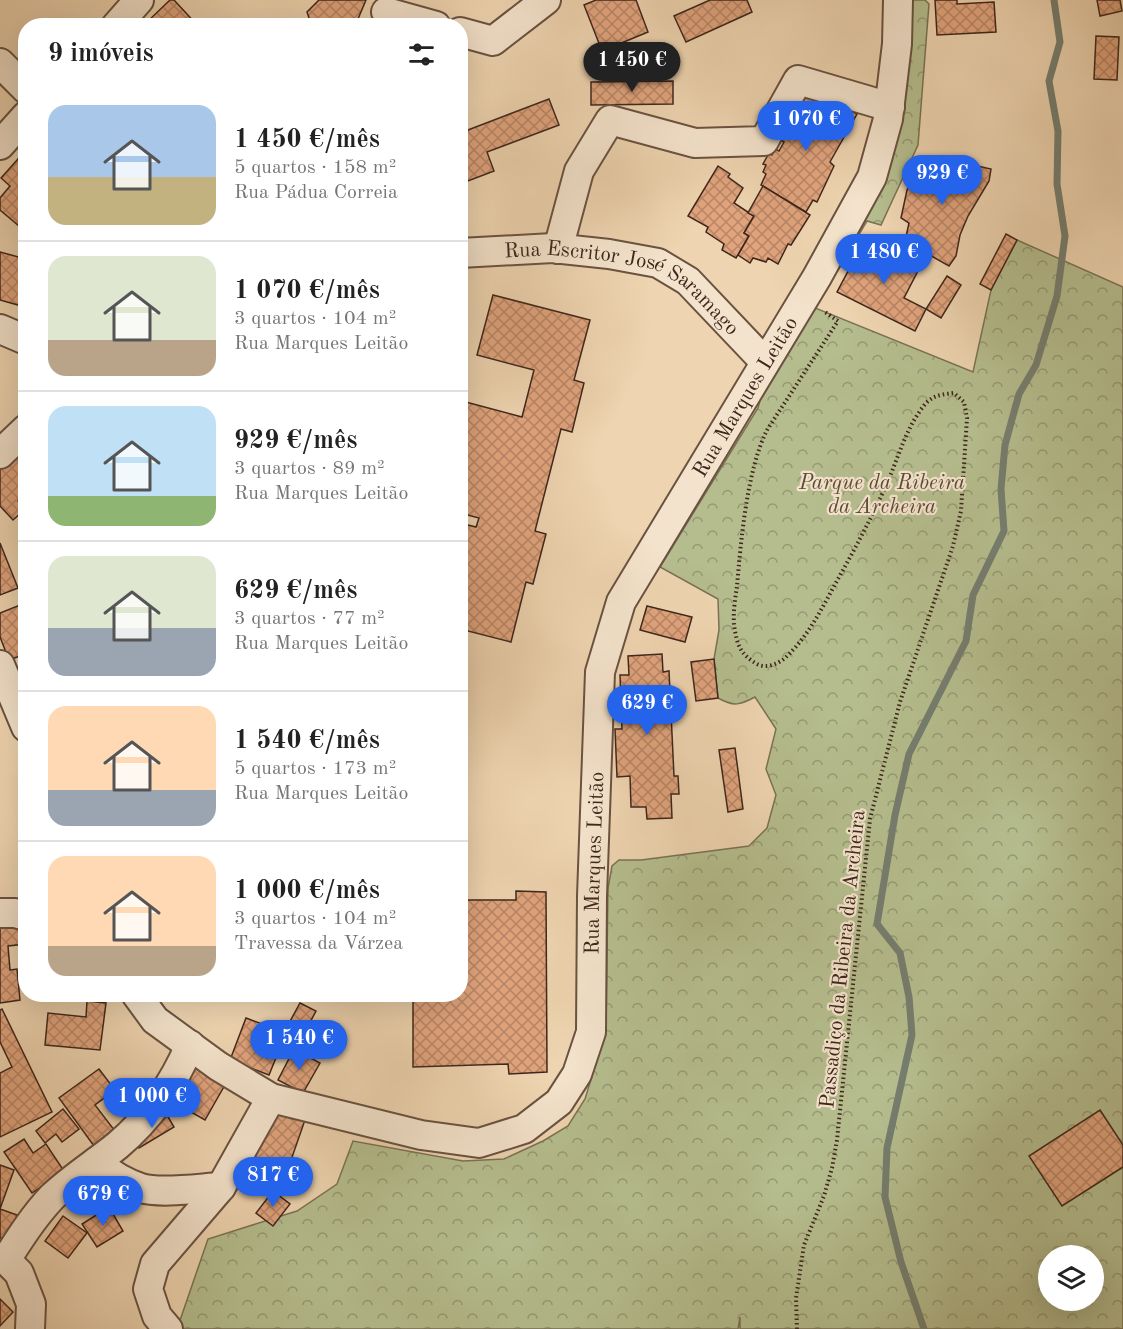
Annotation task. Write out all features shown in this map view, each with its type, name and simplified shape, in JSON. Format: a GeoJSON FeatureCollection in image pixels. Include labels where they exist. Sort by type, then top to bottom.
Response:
{"type":"FeatureCollection","features":[{"type":"Feature","properties":{"kind":"street"},"geometry":{"type":"LineString","coordinates":[[123,18],[140,0]]}},
{"type":"Feature","properties":{"kind":"street"},"geometry":{"type":"LineString","coordinates":[[468,34],[493,41],[546,0]]}},
{"type":"Feature","properties":{"kind":"street","name":"Rua Marques Leitão"},"geometry":{"type":"LineString","coordinates":[[142,1002],[155,1020],[218,1066],[271,1098],[421,1135],[479,1143],[524,1129],[559,1102],[577,1074],[591,1032],[592,896],[600,672],[621,602],[817,277],[872,177],[890,107],[897,44],[898,0]]}},
{"type":"Feature","properties":{"kind":"street"},"geometry":{"type":"LineString","coordinates":[[386,12],[407,18]]}},
{"type":"Feature","properties":{"kind":"street"},"geometry":{"type":"LineString","coordinates":[[0,63],[18,81]]}},
{"type":"Feature","properties":{"kind":"street"},"geometry":{"type":"LineString","coordinates":[[558,249],[579,171],[610,120],[694,144],[764,141],[798,81],[890,107]]}},
{"type":"Feature","properties":{"kind":"street"},"geometry":{"type":"LineString","coordinates":[[0,146],[18,125]]}},
{"type":"Feature","properties":{"kind":"street","name":"Rua Escritor José Saramago"},"geometry":{"type":"LineString","coordinates":[[468,252],[558,249],[609,254],[658,263],[688,281],[765,363]]}},
{"type":"Feature","properties":{"kind":"street"},"geometry":{"type":"LineString","coordinates":[[0,329],[18,337]]}},
{"type":"Feature","properties":{"kind":"street"},"geometry":{"type":"LineString","coordinates":[[0,454],[18,437]]}},
{"type":"Feature","properties":{"kind":"street"},"geometry":{"type":"LineString","coordinates":[[0,665],[18,708]]}},
{"type":"Feature","properties":{"kind":"street"},"geometry":{"type":"LineString","coordinates":[[0,913],[18,914]]}},
{"type":"Feature","properties":{"kind":"street"},"geometry":{"type":"LineString","coordinates":[[30,1329],[32,1304],[19,1273],[3,1259],[53,1196],[119,1144],[150,1114],[176,1077],[190,1045]]}},
{"type":"Feature","properties":{"kind":"street"},"geometry":{"type":"LineString","coordinates":[[168,1329],[157,1316],[148,1289],[156,1264],[221,1187],[271,1098]]}},
{"type":"Feature","properties":{"kind":"street"},"geometry":{"type":"LineString","coordinates":[[96,1162],[108,1172],[142,1189],[178,1190],[221,1187]]}},
{"type":"Feature","properties":{"kind":"path","name":"Passadiço da Ribeira da Archeira"},"geometry":{"type":"LineString","coordinates":[[796,1329],[796,1298],[804,1245],[824,1196],[837,1140],[870,819],[900,702],[953,546],[961,511],[967,418],[964,402],[954,393],[936,395],[920,410],[903,442],[889,480],[865,530],[817,618],[797,647],[779,664],[761,666],[745,657],[734,630],[735,602],[754,466],[767,430],[838,321],[821,310]]}},
{"type":"Feature","properties":{"kind":"green space","name":"Parque da Ribeira da Archeira"},"geometry":{"type":"Polygon","coordinates":[[[894,0],[925,0],[929,4],[918,145],[881,225],[867,221],[815,308],[973,372],[991,290],[1017,240],[1123,287],[1123,1329],[740,1329],[740,1317],[738,1329],[177,1329],[208,1239],[297,1211],[337,1184],[353,1141],[463,1161],[504,1159],[543,1141],[568,1126],[585,1099],[606,1030],[608,888],[612,866],[619,860],[641,860],[749,846],[767,828],[776,795],[766,769],[776,729],[755,697],[737,704],[718,698],[714,659],[719,630],[718,599],[660,567],[758,408],[761,397],[879,181],[894,0]]]}},
{"type":"Feature","properties":{"kind":"building"},"geometry":{"type":"Polygon","coordinates":[[[170,0],[174,0],[191,18],[151,18],[170,0]]]}},
{"type":"Feature","properties":{"kind":"building"},"geometry":{"type":"Polygon","coordinates":[[[319,0],[366,0],[358,18],[309,18],[307,12],[319,0]]]}},
{"type":"Feature","properties":{"kind":"building"},"geometry":{"type":"Polygon","coordinates":[[[596,0],[636,0],[648,32],[602,51],[584,5],[596,0]]]}},
{"type":"Feature","properties":{"kind":"building"},"geometry":{"type":"Polygon","coordinates":[[[710,0],[747,0],[752,12],[686,42],[674,16],[710,0]]]}},
{"type":"Feature","properties":{"kind":"building"},"geometry":{"type":"Polygon","coordinates":[[[935,0],[957,0],[957,4],[994,2],[996,32],[937,35],[935,0]]]}},
{"type":"Feature","properties":{"kind":"building"},"geometry":{"type":"Polygon","coordinates":[[[1097,0],[1120,0],[1122,11],[1100,16],[1097,0]]]}},
{"type":"Feature","properties":{"kind":"building"},"geometry":{"type":"Polygon","coordinates":[[[1096,36],[1119,37],[1117,80],[1094,79],[1096,36]]]}},
{"type":"Feature","properties":{"kind":"building"},"geometry":{"type":"Polygon","coordinates":[[[673,81],[673,104],[591,105],[591,82],[673,81]]]}},
{"type":"Feature","properties":{"kind":"building"},"geometry":{"type":"Polygon","coordinates":[[[802,92],[836,113],[840,105],[857,114],[830,162],[834,166],[817,202],[813,200],[806,212],[761,185],[766,174],[763,172],[766,165],[763,164],[769,153],[772,155],[775,149],[779,151],[784,142],[779,139],[802,92]]]}},
{"type":"Feature","properties":{"kind":"building"},"geometry":{"type":"Polygon","coordinates":[[[549,99],[559,125],[487,152],[494,171],[468,181],[468,130],[549,99]]]}},
{"type":"Feature","properties":{"kind":"building"},"geometry":{"type":"Polygon","coordinates":[[[942,158],[991,169],[989,181],[968,216],[960,235],[956,256],[949,266],[905,241],[909,223],[901,218],[907,190],[921,165],[935,168],[942,158]]]}},
{"type":"Feature","properties":{"kind":"building"},"geometry":{"type":"Polygon","coordinates":[[[18,159],[18,225],[0,210],[0,198],[10,186],[1,178],[18,159]]]}},
{"type":"Feature","properties":{"kind":"building"},"geometry":{"type":"Polygon","coordinates":[[[718,166],[730,174],[728,177],[743,188],[734,203],[754,216],[744,233],[749,236],[736,258],[722,250],[724,244],[706,232],[708,227],[688,216],[718,166]]]}},
{"type":"Feature","properties":{"kind":"building"},"geometry":{"type":"Polygon","coordinates":[[[763,186],[810,215],[791,245],[788,244],[778,264],[768,258],[766,262],[753,258],[750,263],[738,255],[749,236],[744,233],[754,216],[748,213],[763,186]]]}},
{"type":"Feature","properties":{"kind":"building"},"geometry":{"type":"Polygon","coordinates":[[[1006,234],[1017,240],[991,290],[980,284],[1006,234]]]}},
{"type":"Feature","properties":{"kind":"building"},"geometry":{"type":"Polygon","coordinates":[[[874,241],[921,265],[904,298],[926,309],[915,331],[837,292],[854,260],[862,264],[874,241]]]}},
{"type":"Feature","properties":{"kind":"building"},"geometry":{"type":"Polygon","coordinates":[[[0,252],[18,257],[18,305],[0,300],[0,252]]]}},
{"type":"Feature","properties":{"kind":"building"},"geometry":{"type":"Polygon","coordinates":[[[947,276],[961,285],[941,318],[926,309],[947,276]]]}},
{"type":"Feature","properties":{"kind":"building"},"geometry":{"type":"Polygon","coordinates":[[[493,295],[590,320],[574,380],[584,383],[572,432],[561,429],[535,531],[546,534],[533,584],[526,582],[511,642],[468,631],[468,525],[476,527],[479,518],[468,515],[468,403],[522,417],[534,370],[477,355],[493,295]]]}},
{"type":"Feature","properties":{"kind":"building"},"geometry":{"type":"Polygon","coordinates":[[[18,450],[18,516],[13,520],[0,506],[0,467],[18,450]]]}},
{"type":"Feature","properties":{"kind":"building"},"geometry":{"type":"Polygon","coordinates":[[[0,543],[18,588],[0,595],[0,543]]]}},
{"type":"Feature","properties":{"kind":"building"},"geometry":{"type":"Polygon","coordinates":[[[18,606],[18,657],[9,660],[0,637],[0,613],[18,606]]]}},
{"type":"Feature","properties":{"kind":"building"},"geometry":{"type":"Polygon","coordinates":[[[647,606],[692,617],[685,642],[640,630],[647,606]]]}},
{"type":"Feature","properties":{"kind":"building"},"geometry":{"type":"Polygon","coordinates":[[[662,654],[663,672],[669,671],[674,776],[678,776],[679,794],[671,794],[672,818],[647,819],[646,807],[631,807],[630,776],[617,777],[615,729],[622,729],[620,675],[629,675],[628,656],[662,654]]]}},
{"type":"Feature","properties":{"kind":"building"},"geometry":{"type":"Polygon","coordinates":[[[714,659],[718,698],[696,701],[691,662],[714,659]]]}},
{"type":"Feature","properties":{"kind":"building"},"geometry":{"type":"Polygon","coordinates":[[[735,748],[743,809],[728,812],[719,750],[735,748]]]}},
{"type":"Feature","properties":{"kind":"building"},"geometry":{"type":"Polygon","coordinates":[[[516,891],[546,892],[547,1072],[509,1074],[508,1064],[413,1067],[413,1002],[468,1002],[468,900],[516,900],[516,891]]]}},
{"type":"Feature","properties":{"kind":"building"},"geometry":{"type":"Polygon","coordinates":[[[18,922],[18,945],[8,946],[10,970],[17,969],[18,1000],[0,1003],[0,923],[18,922]]]}},
{"type":"Feature","properties":{"kind":"building"},"geometry":{"type":"Polygon","coordinates":[[[87,1002],[106,1003],[100,1050],[45,1045],[48,1013],[86,1017],[87,1002]]]}},
{"type":"Feature","properties":{"kind":"building"},"geometry":{"type":"Polygon","coordinates":[[[300,1003],[316,1011],[298,1045],[282,1036],[300,1003]]]}},
{"type":"Feature","properties":{"kind":"building"},"geometry":{"type":"Polygon","coordinates":[[[2,1009],[52,1112],[0,1137],[0,1073],[12,1067],[0,1042],[0,1010],[2,1009]]]}},
{"type":"Feature","properties":{"kind":"building"},"geometry":{"type":"Polygon","coordinates":[[[246,1018],[286,1033],[269,1075],[230,1060],[246,1018]]]}},
{"type":"Feature","properties":{"kind":"building"},"geometry":{"type":"Polygon","coordinates":[[[294,1049],[320,1063],[303,1093],[278,1080],[294,1049]]]}},
{"type":"Feature","properties":{"kind":"building"},"geometry":{"type":"Polygon","coordinates":[[[194,1065],[226,1083],[205,1120],[173,1102],[194,1065]]]}},
{"type":"Feature","properties":{"kind":"building"},"geometry":{"type":"Polygon","coordinates":[[[99,1069],[115,1090],[95,1105],[115,1131],[94,1146],[59,1098],[99,1069]]]}},
{"type":"Feature","properties":{"kind":"building"},"geometry":{"type":"Polygon","coordinates":[[[273,1104],[306,1117],[290,1163],[302,1167],[295,1187],[271,1179],[268,1187],[245,1179],[273,1104]]]}},
{"type":"Feature","properties":{"kind":"building"},"geometry":{"type":"Polygon","coordinates":[[[63,1109],[79,1129],[62,1142],[56,1134],[45,1143],[36,1131],[63,1109]]]}},
{"type":"Feature","properties":{"kind":"building"},"geometry":{"type":"Polygon","coordinates":[[[164,1110],[174,1127],[139,1148],[129,1131],[164,1110]]]}},
{"type":"Feature","properties":{"kind":"building"},"geometry":{"type":"Polygon","coordinates":[[[1100,1110],[1123,1145],[1123,1167],[1062,1206],[1029,1156],[1100,1110]]]}},
{"type":"Feature","properties":{"kind":"building"},"geometry":{"type":"Polygon","coordinates":[[[24,1139],[33,1153],[46,1144],[64,1171],[32,1193],[4,1152],[24,1139]]]}},
{"type":"Feature","properties":{"kind":"building"},"geometry":{"type":"Polygon","coordinates":[[[0,1165],[14,1170],[0,1209],[0,1165]]]}},
{"type":"Feature","properties":{"kind":"building"},"geometry":{"type":"Polygon","coordinates":[[[273,1191],[290,1204],[273,1226],[256,1213],[273,1191]]]}},
{"type":"Feature","properties":{"kind":"building"},"geometry":{"type":"Polygon","coordinates":[[[109,1207],[123,1231],[97,1247],[82,1224],[109,1207]]]}},
{"type":"Feature","properties":{"kind":"building"},"geometry":{"type":"Polygon","coordinates":[[[0,1209],[17,1215],[9,1241],[0,1238],[0,1209]]]}},
{"type":"Feature","properties":{"kind":"building"},"geometry":{"type":"Polygon","coordinates":[[[63,1216],[87,1233],[68,1258],[45,1241],[63,1216]]]}},
{"type":"Feature","properties":{"kind":"building"},"geometry":{"type":"Polygon","coordinates":[[[0,1299],[13,1312],[0,1326],[0,1299]]]}},
{"type":"Feature","properties":{"kind":"waterway"},"geometry":{"type":"LineString","coordinates":[[924,1329],[901,1262],[885,1197],[887,1148],[912,1035],[909,997],[900,953],[877,924],[895,815],[909,754],[966,641],[973,595],[1004,531],[1001,489],[1005,445],[1019,394],[1036,365],[1057,296],[1065,236],[1057,184],[1058,131],[1049,81],[1060,42],[1054,0]]}}]}
